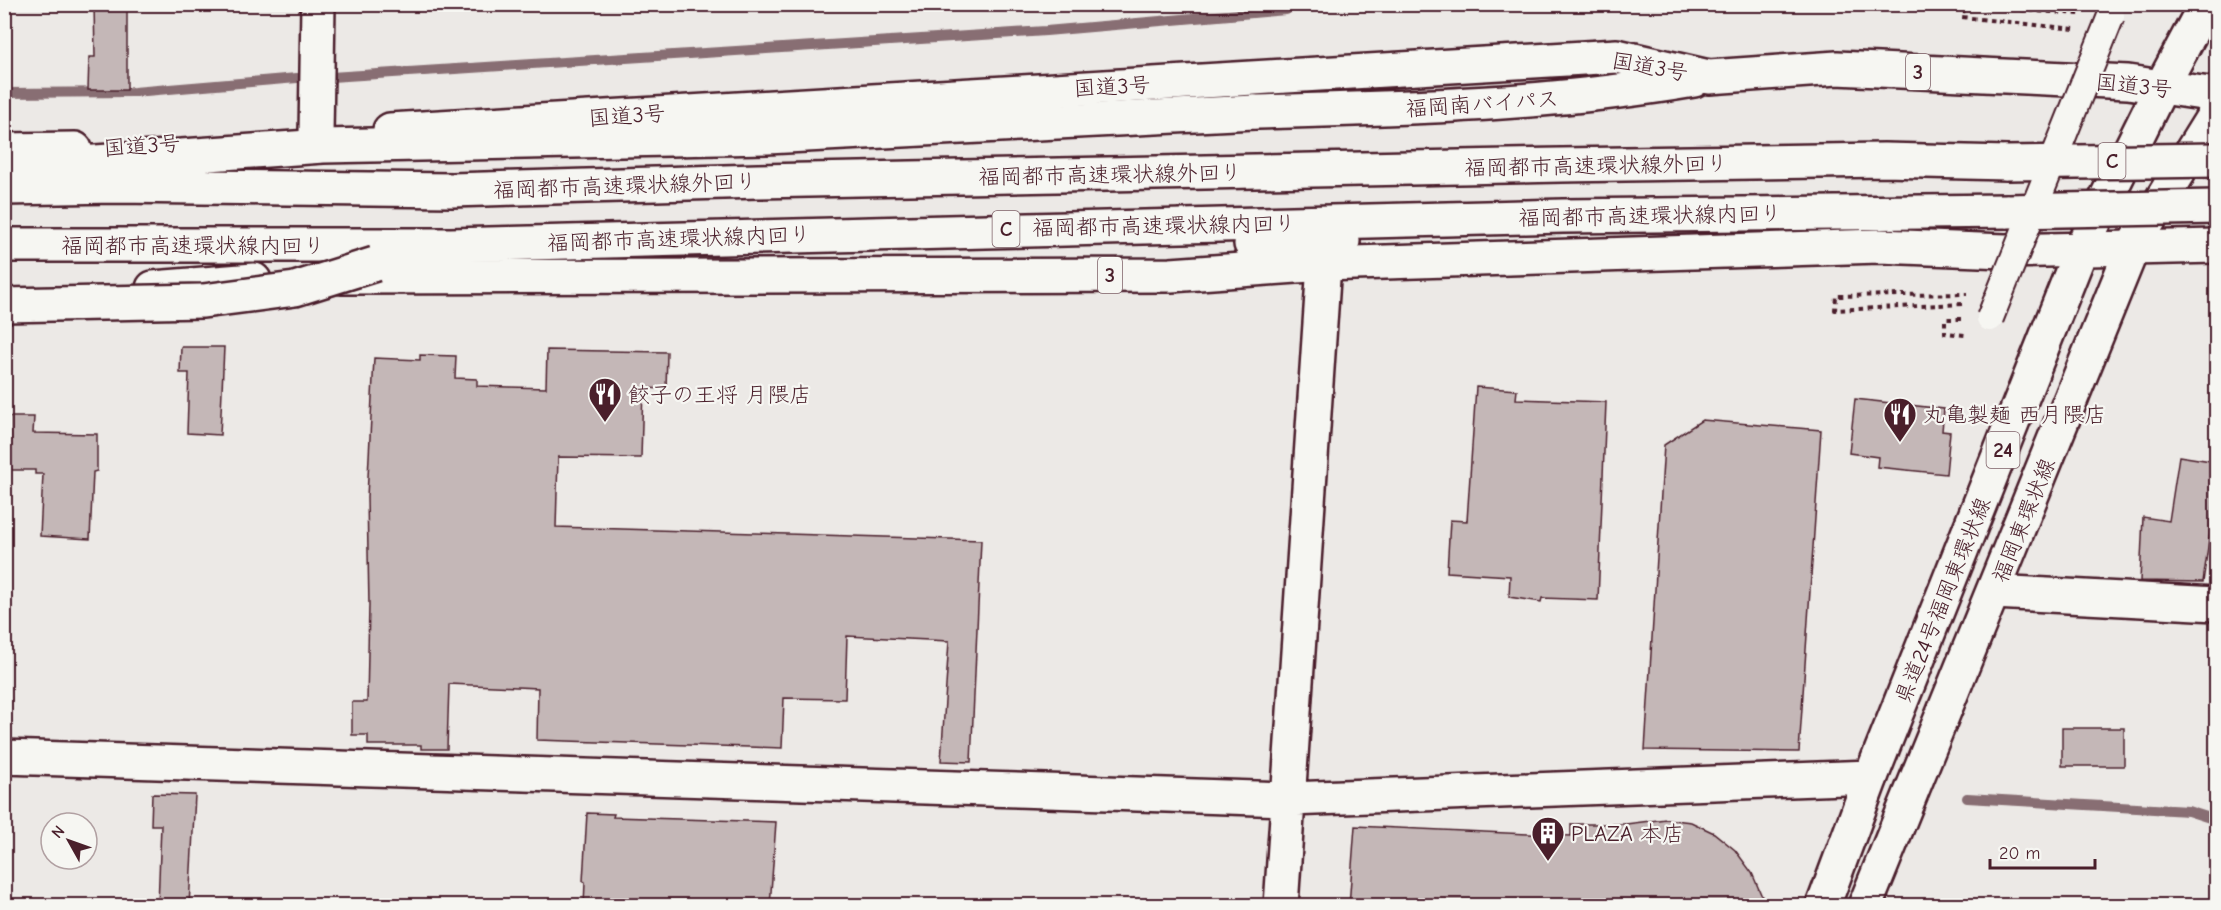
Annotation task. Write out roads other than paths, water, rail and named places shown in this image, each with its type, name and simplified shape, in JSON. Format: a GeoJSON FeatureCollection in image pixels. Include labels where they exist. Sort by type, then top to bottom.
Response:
{"type":"FeatureCollection","features":[{"type":"Feature","properties":{"kind":"main road"},"geometry":{"type":"LineString","coordinates":[[316,135],[318,4]]}},
{"type":"Feature","properties":{"kind":"main road","name":"県道24号福岡東環状線"},"geometry":{"type":"LineString","coordinates":[[1823,906],[1871,777],[2082,247],[2206,4]]}},
{"type":"Feature","properties":{"kind":"main road","name":"国道3号"},"geometry":{"type":"LineString","coordinates":[[4,150],[76,149],[1617,56],[1709,77],[1837,68],[2128,82],[2217,95]]}},
{"type":"Feature","properties":{"kind":"main road","name":"福岡南バイパス"},"geometry":{"type":"LineString","coordinates":[[4,168],[323,146],[767,137],[1254,112],[1429,108],[1615,93],[1709,77]]}},
{"type":"Feature","properties":{"kind":"main road","name":"福岡東環状線"},"geometry":{"type":"LineString","coordinates":[[1865,906],[2133,246],[2217,112]]}},
{"type":"Feature","properties":{"kind":"main road","name":"福岡都市高速環状線外回り"},"geometry":{"type":"LineString","coordinates":[[4,188],[115,186],[452,190],[758,181],[1561,165],[1884,160],[2007,163],[2217,160]]}},
{"type":"Feature","properties":{"kind":"main road","name":"福岡都市高速環状線内回り"},"geometry":{"type":"LineString","coordinates":[[4,245],[451,245],[1563,216],[2217,207]]}},
{"type":"Feature","properties":{"kind":"main road","name":"3"},"geometry":{"type":"LineString","coordinates":[[375,264],[451,255],[768,239],[1052,245],[1251,244],[1577,233],[2005,251],[2082,247],[2217,246]]}},
{"type":"Feature","properties":{"kind":"main road","name":"3"},"geometry":{"type":"LineString","coordinates":[[4,303],[280,278],[552,274],[747,278],[1171,275],[1324,264],[1879,246]]}},
{"type":"Feature","properties":{"kind":"main road"},"geometry":{"type":"LineString","coordinates":[[4,288],[201,285],[375,264]]}},
{"type":"Feature","properties":{"kind":"main road"},"geometry":{"type":"LineString","coordinates":[[4,303],[203,301],[295,289],[375,264]]}},
{"type":"Feature","properties":{"kind":"main road"},"geometry":{"type":"LineString","coordinates":[[1281,906],[1290,799],[1324,264]]}},
{"type":"Feature","properties":{"kind":"main road"},"geometry":{"type":"LineString","coordinates":[[1994,592],[2217,604]]}},
{"type":"Feature","properties":{"kind":"main road"},"geometry":{"type":"LineString","coordinates":[[4,757],[1290,799],[1871,777]]}},
{"type":"Feature","properties":{"kind":"street"},"geometry":{"type":"LineString","coordinates":[[1988,305],[2111,16]]}},
{"type":"Feature","properties":{"kind":"waterway"},"geometry":{"type":"LineString","coordinates":[[331,77],[1046,31],[1286,10],[1286,4]]}},
{"type":"Feature","properties":{"kind":"waterway"},"geometry":{"type":"LineString","coordinates":[[4,93],[134,92],[297,78]]}},
{"type":"Feature","properties":{"kind":"waterway"},"geometry":{"type":"LineString","coordinates":[[1967,798],[2188,811],[2216,820]]}},
{"type":"Feature","properties":{"kind":"place","name":"餃子の王将 月隈店"},"geometry":{"type":"Point","coordinates":[605,423]}},
{"type":"Feature","properties":{"kind":"place","name":"丸亀製麺 西月隈店"},"geometry":{"type":"Point","coordinates":[1900,443]}},
{"type":"Feature","properties":{"kind":"place","name":"PLAZA 本店"},"geometry":{"type":"Point","coordinates":[1548,862]}}]}
